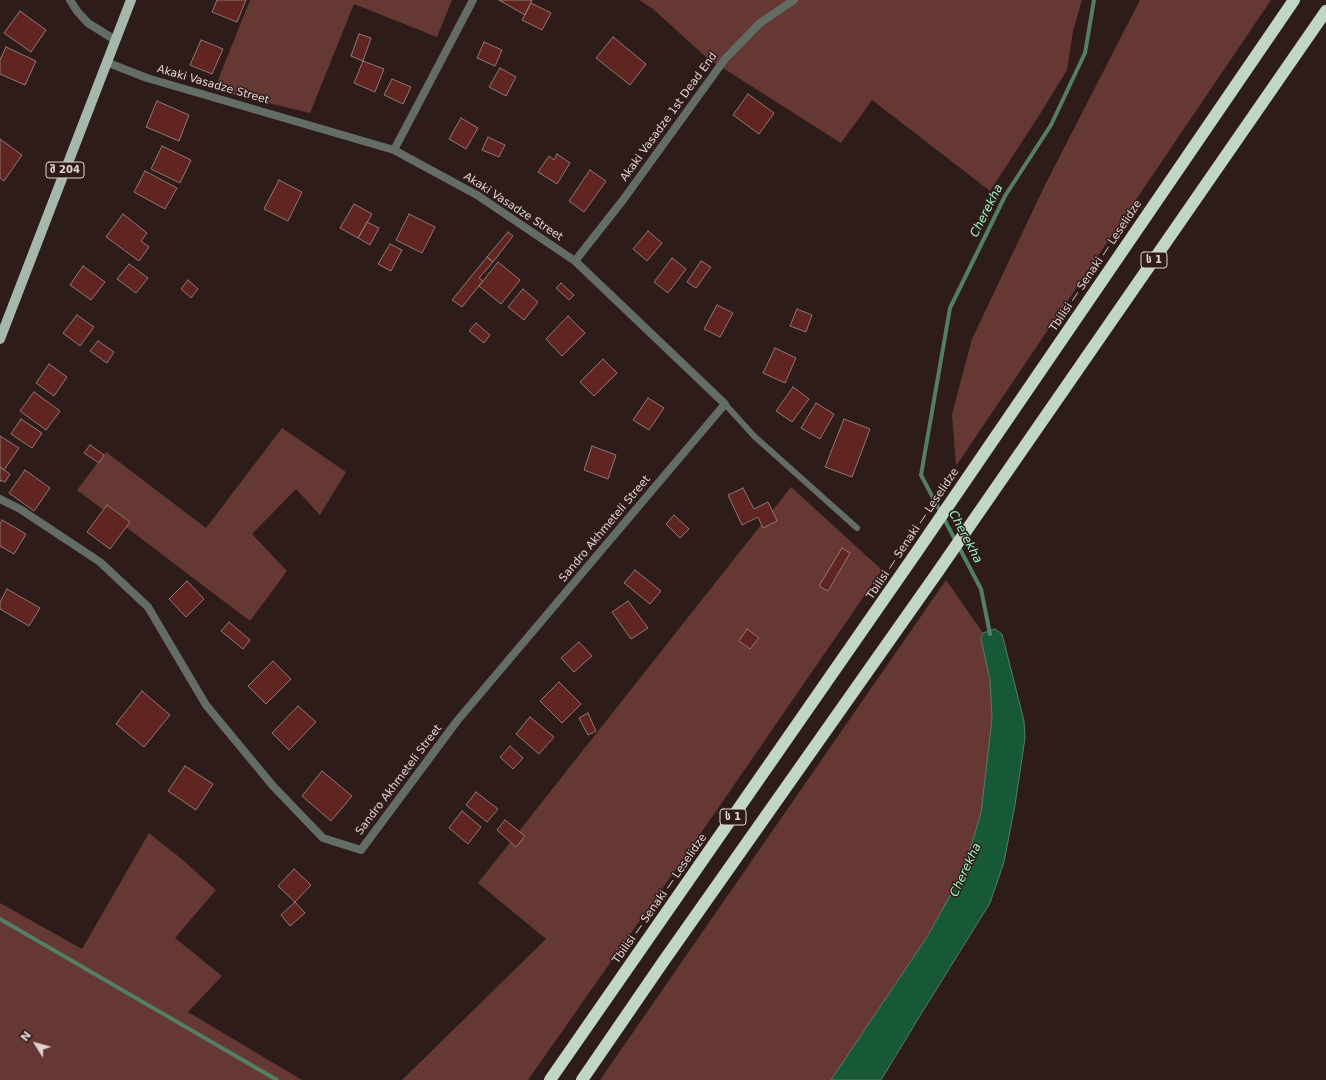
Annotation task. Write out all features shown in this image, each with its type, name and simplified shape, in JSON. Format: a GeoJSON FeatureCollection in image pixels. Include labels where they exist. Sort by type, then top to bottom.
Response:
{"type":"FeatureCollection","features":[{"type":"Feature","properties":{"kind":"highway","name":"Tbilisi — Senaki — Leselidze"},"geometry":{"type":"LineString","coordinates":[[550,1080],[916,553],[1294,0]]}},
{"type":"Feature","properties":{"kind":"highway","name":"ს 1"},"geometry":{"type":"LineString","coordinates":[[582,1080],[663,962],[982,509],[1326,11]]}},
{"type":"Feature","properties":{"kind":"main road","name":"შ 204"},"geometry":{"type":"LineString","coordinates":[[0,339],[2,324],[131,0]]}},
{"type":"Feature","properties":{"kind":"street"},"geometry":{"type":"LineString","coordinates":[[70,0],[77,11],[88,23],[115,40]]}},
{"type":"Feature","properties":{"kind":"street"},"geometry":{"type":"LineString","coordinates":[[394,150],[473,0]]}},
{"type":"Feature","properties":{"kind":"street","name":"Akaki Vasadze 1st Dead End"},"geometry":{"type":"LineString","coordinates":[[575,260],[623,200],[725,59],[760,23],[794,0]]}},
{"type":"Feature","properties":{"kind":"street","name":"Akaki Vasadze Street"},"geometry":{"type":"LineString","coordinates":[[106,62],[147,78],[394,150],[477,194],[575,260],[725,404]]}},
{"type":"Feature","properties":{"kind":"street","name":"Sandro Akhmeteli Street"},"geometry":{"type":"LineString","coordinates":[[0,499],[20,509],[100,562],[148,607],[206,704],[273,786],[323,838],[361,850],[457,721],[725,404]]}},
{"type":"Feature","properties":{"kind":"lane"},"geometry":{"type":"LineString","coordinates":[[725,404],[754,436],[857,528]]}},
{"type":"Feature","properties":{"kind":"shaded area"},"geometry":{"type":"Polygon","coordinates":[[[250,0],[452,0],[437,37],[354,4],[310,113],[214,90],[250,0]]]}},
{"type":"Feature","properties":{"kind":"shaded area"},"geometry":{"type":"Polygon","coordinates":[[[639,0],[1082,0],[1073,31],[1067,70],[990,191],[872,100],[841,143],[707,58],[653,9],[639,0]]]}},
{"type":"Feature","properties":{"kind":"shaded area"},"geometry":{"type":"Polygon","coordinates":[[[1140,0],[1271,0],[956,466],[952,414],[972,339],[1045,185],[1140,0]]]}},
{"type":"Feature","properties":{"kind":"shaded area"},"geometry":{"type":"Polygon","coordinates":[[[282,428],[346,472],[320,515],[296,489],[252,534],[287,571],[250,621],[77,490],[106,452],[206,528],[282,428]]]}},
{"type":"Feature","properties":{"kind":"shaded area"},"geometry":{"type":"Polygon","coordinates":[[[791,487],[882,570],[690,849],[528,1080],[402,1080],[546,939],[478,883],[791,487]]]}},
{"type":"Feature","properties":{"kind":"shaded area"},"geometry":{"type":"Polygon","coordinates":[[[946,580],[983,633],[981,639],[990,680],[992,719],[981,813],[968,856],[951,894],[927,937],[831,1080],[600,1080],[946,580]]]}},
{"type":"Feature","properties":{"kind":"shaded area"},"geometry":{"type":"Polygon","coordinates":[[[149,833],[184,861],[216,890],[175,938],[222,976],[188,1012],[302,1080],[0,1080],[0,903],[82,949],[149,833]]]}},
{"type":"Feature","properties":{"kind":"water"},"geometry":{"type":"Polygon","coordinates":[[[995,629],[1002,634],[1024,721],[1025,738],[1015,805],[1004,862],[990,903],[881,1080],[831,1080],[927,937],[951,894],[968,856],[981,813],[992,719],[990,680],[981,639],[983,633],[995,629]]]}},
{"type":"Feature","properties":{"kind":"building"},"geometry":{"type":"Polygon","coordinates":[[[217,0],[246,0],[237,22],[212,12],[217,0]]]}},
{"type":"Feature","properties":{"kind":"building"},"geometry":{"type":"Polygon","coordinates":[[[499,0],[532,0],[525,15],[499,0]]]}},
{"type":"Feature","properties":{"kind":"building"},"geometry":{"type":"Polygon","coordinates":[[[531,3],[551,13],[542,30],[522,20],[531,3]]]}},
{"type":"Feature","properties":{"kind":"building"},"geometry":{"type":"Polygon","coordinates":[[[20,11],[46,30],[31,52],[4,33],[20,11]]]}},
{"type":"Feature","properties":{"kind":"building"},"geometry":{"type":"Polygon","coordinates":[[[359,34],[371,38],[363,61],[351,56],[359,34]]]}},
{"type":"Feature","properties":{"kind":"building"},"geometry":{"type":"Polygon","coordinates":[[[613,37],[646,64],[630,85],[596,58],[613,37]]]}},
{"type":"Feature","properties":{"kind":"building"},"geometry":{"type":"Polygon","coordinates":[[[201,40],[223,49],[212,74],[190,65],[201,40]]]}},
{"type":"Feature","properties":{"kind":"building"},"geometry":{"type":"Polygon","coordinates":[[[484,42],[502,50],[495,66],[477,58],[484,42]]]}},
{"type":"Feature","properties":{"kind":"building"},"geometry":{"type":"Polygon","coordinates":[[[6,47],[36,61],[25,85],[0,74],[0,60],[6,47]]]}},
{"type":"Feature","properties":{"kind":"building"},"geometry":{"type":"Polygon","coordinates":[[[363,61],[384,69],[375,92],[354,83],[363,61]]]}},
{"type":"Feature","properties":{"kind":"building"},"geometry":{"type":"Polygon","coordinates":[[[500,68],[516,77],[506,96],[489,87],[500,68]]]}},
{"type":"Feature","properties":{"kind":"building"},"geometry":{"type":"Polygon","coordinates":[[[392,79],[411,87],[403,104],[384,95],[392,79]]]}},
{"type":"Feature","properties":{"kind":"building"},"geometry":{"type":"Polygon","coordinates":[[[748,94],[774,113],[759,134],[733,115],[748,94]]]}},
{"type":"Feature","properties":{"kind":"building"},"geometry":{"type":"Polygon","coordinates":[[[157,101],[189,115],[179,141],[146,127],[157,101]]]}},
{"type":"Feature","properties":{"kind":"building"},"geometry":{"type":"Polygon","coordinates":[[[461,118],[478,128],[466,149],[449,139],[461,118]]]}},
{"type":"Feature","properties":{"kind":"building"},"geometry":{"type":"Polygon","coordinates":[[[488,137],[505,145],[499,157],[482,150],[488,137]]]}},
{"type":"Feature","properties":{"kind":"building"},"geometry":{"type":"Polygon","coordinates":[[[0,139],[22,155],[4,181],[0,178],[0,139]]]}},
{"type":"Feature","properties":{"kind":"building"},"geometry":{"type":"Polygon","coordinates":[[[162,146],[191,160],[180,183],[151,169],[162,146]]]}},
{"type":"Feature","properties":{"kind":"building"},"geometry":{"type":"Polygon","coordinates":[[[557,154],[570,163],[557,184],[538,172],[549,156],[554,160],[557,154]]]}},
{"type":"Feature","properties":{"kind":"building"},"geometry":{"type":"Polygon","coordinates":[[[590,170],[606,181],[584,212],[569,201],[590,170]]]}},
{"type":"Feature","properties":{"kind":"building"},"geometry":{"type":"Polygon","coordinates":[[[145,171],[177,188],[165,209],[134,192],[145,171]]]}},
{"type":"Feature","properties":{"kind":"building"},"geometry":{"type":"Polygon","coordinates":[[[279,180],[302,192],[288,221],[264,209],[279,180]]]}},
{"type":"Feature","properties":{"kind":"building"},"geometry":{"type":"Polygon","coordinates":[[[354,204],[372,214],[358,238],[340,228],[354,204]]]}},
{"type":"Feature","properties":{"kind":"building"},"geometry":{"type":"Polygon","coordinates":[[[123,214],[147,233],[141,241],[149,247],[139,261],[106,237],[123,214]]]}},
{"type":"Feature","properties":{"kind":"building"},"geometry":{"type":"Polygon","coordinates":[[[409,214],[435,227],[422,253],[396,240],[409,214]]]}},
{"type":"Feature","properties":{"kind":"building"},"geometry":{"type":"Polygon","coordinates":[[[367,222],[379,228],[370,245],[358,238],[367,222]]]}},
{"type":"Feature","properties":{"kind":"building"},"geometry":{"type":"Polygon","coordinates":[[[648,231],[662,243],[647,261],[633,249],[648,231]]]}},
{"type":"Feature","properties":{"kind":"building"},"geometry":{"type":"Polygon","coordinates":[[[508,232],[513,236],[493,262],[487,257],[508,232]]]}},
{"type":"Feature","properties":{"kind":"building"},"geometry":{"type":"Polygon","coordinates":[[[390,244],[402,250],[391,271],[378,264],[390,244]]]}},
{"type":"Feature","properties":{"kind":"building"},"geometry":{"type":"Polygon","coordinates":[[[487,257],[493,262],[479,278],[483,281],[462,307],[452,300],[487,257]]]}},
{"type":"Feature","properties":{"kind":"building"},"geometry":{"type":"Polygon","coordinates":[[[672,258],[686,269],[668,293],[654,282],[672,258]]]}},
{"type":"Feature","properties":{"kind":"building"},"geometry":{"type":"Polygon","coordinates":[[[701,261],[711,267],[696,288],[687,282],[701,261]]]}},
{"type":"Feature","properties":{"kind":"building"},"geometry":{"type":"Polygon","coordinates":[[[498,262],[520,280],[501,304],[479,286],[498,262]]]}},
{"type":"Feature","properties":{"kind":"building"},"geometry":{"type":"Polygon","coordinates":[[[129,264],[148,278],[136,293],[117,279],[129,264]]]}},
{"type":"Feature","properties":{"kind":"building"},"geometry":{"type":"Polygon","coordinates":[[[83,266],[105,282],[91,300],[70,285],[83,266]]]}},
{"type":"Feature","properties":{"kind":"building"},"geometry":{"type":"Polygon","coordinates":[[[188,280],[198,289],[191,298],[181,289],[188,280]]]}},
{"type":"Feature","properties":{"kind":"building"},"geometry":{"type":"Polygon","coordinates":[[[561,283],[574,295],[569,300],[556,288],[561,283]]]}},
{"type":"Feature","properties":{"kind":"building"},"geometry":{"type":"Polygon","coordinates":[[[523,289],[538,302],[524,320],[508,307],[523,289]]]}},
{"type":"Feature","properties":{"kind":"building"},"geometry":{"type":"Polygon","coordinates":[[[717,305],[733,313],[720,337],[704,329],[717,305]]]}},
{"type":"Feature","properties":{"kind":"building"},"geometry":{"type":"Polygon","coordinates":[[[797,309],[812,315],[806,332],[790,326],[797,309]]]}},
{"type":"Feature","properties":{"kind":"building"},"geometry":{"type":"Polygon","coordinates":[[[77,315],[94,327],[80,346],[63,333],[77,315]]]}},
{"type":"Feature","properties":{"kind":"building"},"geometry":{"type":"Polygon","coordinates":[[[568,316],[585,333],[562,356],[546,339],[568,316]]]}},
{"type":"Feature","properties":{"kind":"building"},"geometry":{"type":"Polygon","coordinates":[[[476,323],[490,335],[484,343],[469,331],[476,323]]]}},
{"type":"Feature","properties":{"kind":"building"},"geometry":{"type":"Polygon","coordinates":[[[98,341],[114,352],[107,363],[90,351],[98,341]]]}},
{"type":"Feature","properties":{"kind":"building"},"geometry":{"type":"Polygon","coordinates":[[[775,348],[796,358],[785,383],[763,373],[775,348]]]}},
{"type":"Feature","properties":{"kind":"building"},"geometry":{"type":"Polygon","coordinates":[[[603,359],[617,373],[594,396],[580,382],[603,359]]]}},
{"type":"Feature","properties":{"kind":"building"},"geometry":{"type":"Polygon","coordinates":[[[49,364],[67,377],[54,396],[36,383],[49,364]]]}},
{"type":"Feature","properties":{"kind":"building"},"geometry":{"type":"Polygon","coordinates":[[[793,387],[809,399],[792,422],[776,411],[793,387]]]}},
{"type":"Feature","properties":{"kind":"building"},"geometry":{"type":"Polygon","coordinates":[[[34,392],[60,411],[46,430],[20,411],[34,392]]]}},
{"type":"Feature","properties":{"kind":"building"},"geometry":{"type":"Polygon","coordinates":[[[648,398],[664,408],[649,430],[633,420],[648,398]]]}},
{"type":"Feature","properties":{"kind":"building"},"geometry":{"type":"Polygon","coordinates":[[[816,403],[834,414],[820,439],[801,428],[816,403]]]}},
{"type":"Feature","properties":{"kind":"building"},"geometry":{"type":"Polygon","coordinates":[[[21,419],[42,433],[32,448],[11,434],[21,419]]]}},
{"type":"Feature","properties":{"kind":"building"},"geometry":{"type":"Polygon","coordinates":[[[844,419],[870,429],[852,477],[825,467],[844,419]]]}},
{"type":"Feature","properties":{"kind":"building"},"geometry":{"type":"Polygon","coordinates":[[[0,436],[19,448],[4,470],[0,467],[0,436]]]}},
{"type":"Feature","properties":{"kind":"building"},"geometry":{"type":"Polygon","coordinates":[[[90,445],[104,455],[99,463],[84,453],[90,445]]]}},
{"type":"Feature","properties":{"kind":"building"},"geometry":{"type":"Polygon","coordinates":[[[592,446],[616,455],[608,479],[584,470],[592,446]]]}},
{"type":"Feature","properties":{"kind":"building"},"geometry":{"type":"Polygon","coordinates":[[[0,467],[10,474],[5,482],[1,480],[0,482],[0,467]]]}},
{"type":"Feature","properties":{"kind":"building"},"geometry":{"type":"Polygon","coordinates":[[[25,470],[50,488],[34,511],[9,493],[25,470]]]}},
{"type":"Feature","properties":{"kind":"building"},"geometry":{"type":"Polygon","coordinates":[[[743,488],[754,509],[768,502],[777,521],[763,528],[758,517],[742,525],[728,495],[743,488]]]}},
{"type":"Feature","properties":{"kind":"building"},"geometry":{"type":"Polygon","coordinates":[[[107,505],[130,522],[110,549],[87,532],[107,505]]]}},
{"type":"Feature","properties":{"kind":"building"},"geometry":{"type":"Polygon","coordinates":[[[674,515],[689,529],[680,538],[666,524],[674,515]]]}},
{"type":"Feature","properties":{"kind":"building"},"geometry":{"type":"Polygon","coordinates":[[[2,520],[26,534],[14,554],[0,546],[0,524],[2,520]]]}},
{"type":"Feature","properties":{"kind":"building"},"geometry":{"type":"Polygon","coordinates":[[[842,548],[850,553],[828,591],[819,586],[842,548]]]}},
{"type":"Feature","properties":{"kind":"building"},"geometry":{"type":"Polygon","coordinates":[[[635,570],[661,591],[650,604],[624,583],[635,570]]]}},
{"type":"Feature","properties":{"kind":"building"},"geometry":{"type":"Polygon","coordinates":[[[187,581],[204,599],[186,617],[169,599],[187,581]]]}},
{"type":"Feature","properties":{"kind":"building"},"geometry":{"type":"Polygon","coordinates":[[[7,589],[40,608],[29,626],[0,609],[0,602],[7,589]]]}},
{"type":"Feature","properties":{"kind":"building"},"geometry":{"type":"Polygon","coordinates":[[[628,601],[648,628],[631,639],[612,612],[628,601]]]}},
{"type":"Feature","properties":{"kind":"building"},"geometry":{"type":"Polygon","coordinates":[[[229,622],[250,640],[243,649],[221,631],[229,622]]]}},
{"type":"Feature","properties":{"kind":"building"},"geometry":{"type":"Polygon","coordinates":[[[747,629],[759,638],[750,649],[739,641],[747,629]]]}},
{"type":"Feature","properties":{"kind":"building"},"geometry":{"type":"Polygon","coordinates":[[[579,642],[592,656],[574,672],[561,658],[579,642]]]}},
{"type":"Feature","properties":{"kind":"building"},"geometry":{"type":"Polygon","coordinates":[[[273,661],[291,679],[266,704],[248,686],[273,661]]]}},
{"type":"Feature","properties":{"kind":"building"},"geometry":{"type":"Polygon","coordinates":[[[559,682],[581,704],[562,723],[540,701],[559,682]]]}},
{"type":"Feature","properties":{"kind":"building"},"geometry":{"type":"Polygon","coordinates":[[[142,691],[170,715],[144,747],[116,724],[142,691]]]}},
{"type":"Feature","properties":{"kind":"building"},"geometry":{"type":"Polygon","coordinates":[[[298,706],[316,722],[289,750],[272,733],[298,706]]]}},
{"type":"Feature","properties":{"kind":"building"},"geometry":{"type":"Polygon","coordinates":[[[588,713],[596,731],[588,735],[579,718],[588,713]]]}},
{"type":"Feature","properties":{"kind":"building"},"geometry":{"type":"Polygon","coordinates":[[[530,717],[554,737],[539,754],[516,734],[530,717]]]}},
{"type":"Feature","properties":{"kind":"building"},"geometry":{"type":"Polygon","coordinates":[[[510,746],[523,758],[513,769],[500,757],[510,746]]]}},
{"type":"Feature","properties":{"kind":"building"},"geometry":{"type":"Polygon","coordinates":[[[185,766],[213,784],[196,810],[168,791],[185,766]]]}},
{"type":"Feature","properties":{"kind":"building"},"geometry":{"type":"Polygon","coordinates":[[[322,771],[352,796],[331,821],[302,796],[322,771]]]}},
{"type":"Feature","properties":{"kind":"building"},"geometry":{"type":"Polygon","coordinates":[[[476,792],[498,809],[487,822],[466,805],[476,792]]]}},
{"type":"Feature","properties":{"kind":"building"},"geometry":{"type":"Polygon","coordinates":[[[462,811],[481,827],[468,844],[449,828],[462,811]]]}},
{"type":"Feature","properties":{"kind":"building"},"geometry":{"type":"Polygon","coordinates":[[[505,820],[525,836],[516,847],[497,830],[505,820]]]}},
{"type":"Feature","properties":{"kind":"building"},"geometry":{"type":"Polygon","coordinates":[[[294,869],[311,885],[295,902],[278,886],[294,869]]]}},
{"type":"Feature","properties":{"kind":"building"},"geometry":{"type":"Polygon","coordinates":[[[295,902],[305,913],[290,926],[281,915],[295,902]]]}},
{"type":"Feature","properties":{"kind":"waterway","name":"Cherekha"},"geometry":{"type":"LineString","coordinates":[[990,634],[981,589],[921,475],[950,308],[1005,196],[1051,125],[1085,53],[1094,0]]}},
{"type":"Feature","properties":{"kind":"waterway"},"geometry":{"type":"LineString","coordinates":[[0,919],[277,1080]]}}]}
